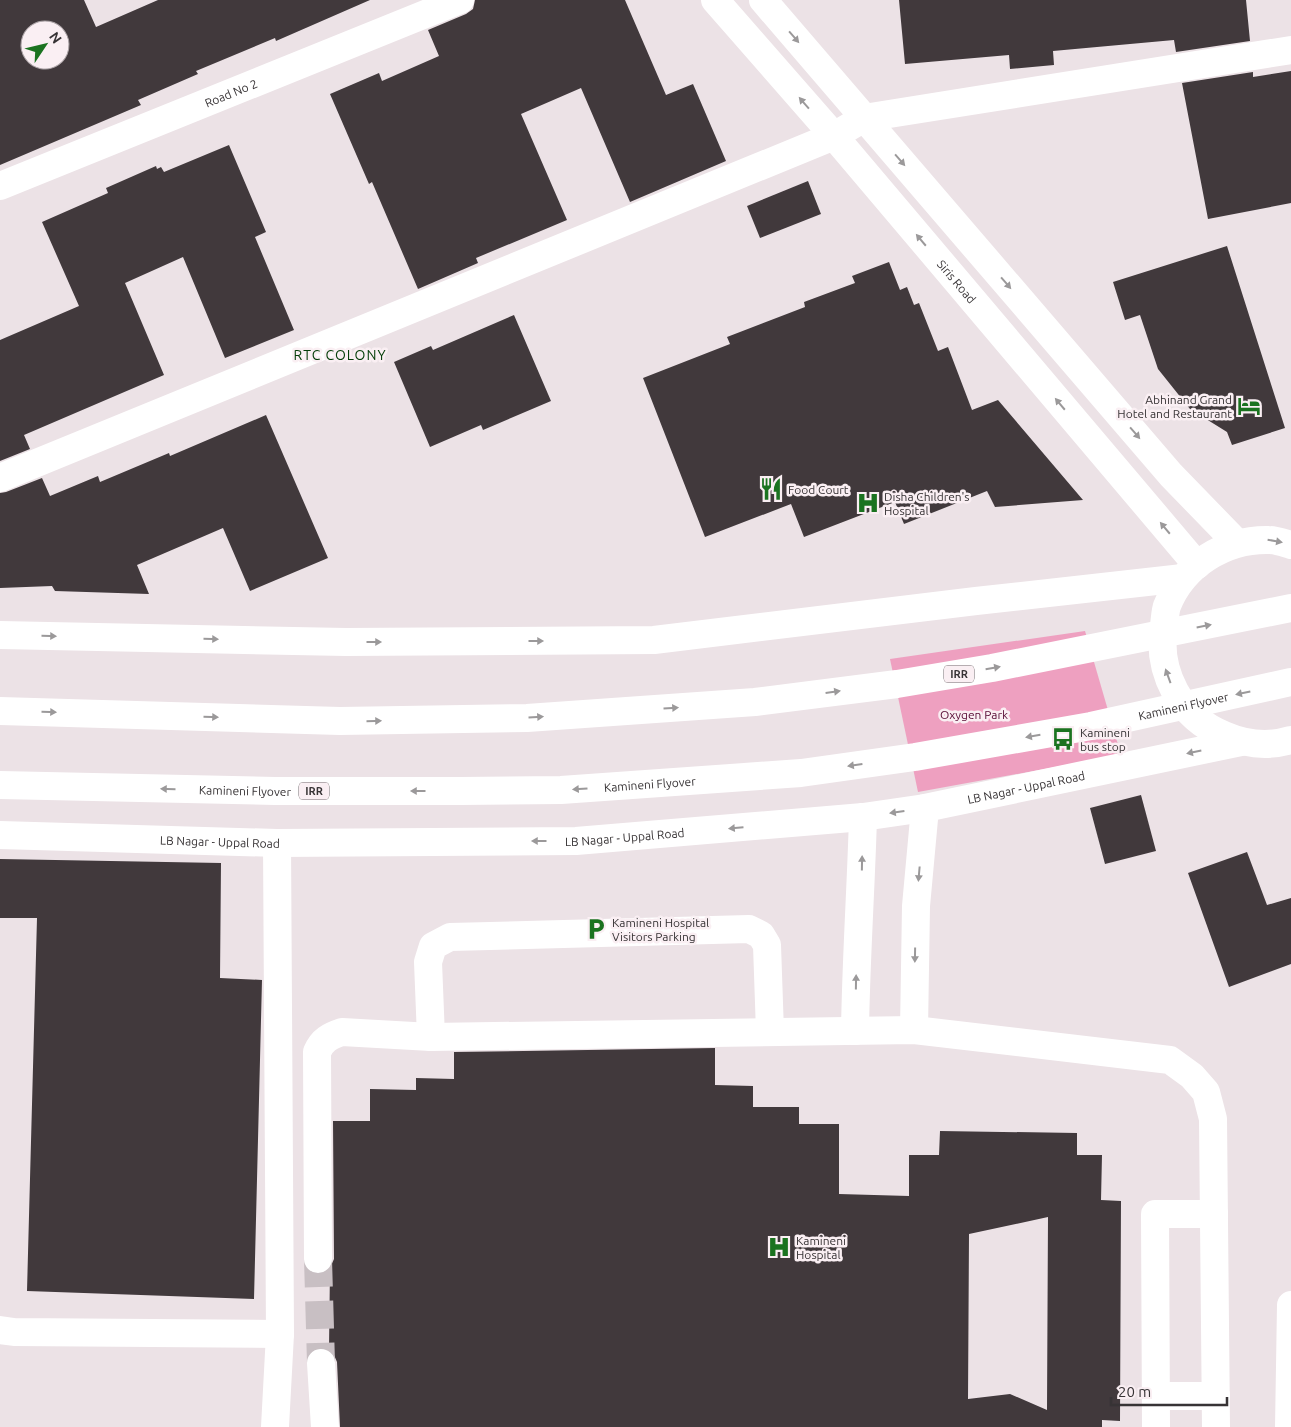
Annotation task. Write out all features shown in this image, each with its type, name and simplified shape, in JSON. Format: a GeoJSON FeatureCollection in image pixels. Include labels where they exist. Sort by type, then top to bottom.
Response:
{"type":"FeatureCollection","features":[{"type":"Feature","properties":{"kind":"main road","name":"Road No 2"},"geometry":{"type":"LineString","coordinates":[[0,186],[460,0]]}},
{"type":"Feature","properties":{"kind":"main road","name":"Siris Road"},"geometry":{"type":"LineString","coordinates":[[715,0],[834,136],[1190,572]]}},
{"type":"Feature","properties":{"kind":"main road"},"geometry":{"type":"LineString","coordinates":[[762,0],[1171,475],[1237,543]]}},
{"type":"Feature","properties":{"kind":"main road"},"geometry":{"type":"LineString","coordinates":[[0,478],[834,136],[864,118],[1291,50]]}},
{"type":"Feature","properties":{"kind":"main road"},"geometry":{"type":"LineString","coordinates":[[1291,545],[1270,540],[1237,543],[1207,556],[1190,572],[1167,607],[1161,641],[1166,676],[1183,706],[1210,729],[1242,742],[1276,744],[1291,740]]}},
{"type":"Feature","properties":{"kind":"main road"},"geometry":{"type":"LineString","coordinates":[[0,635],[346,642],[654,640],[976,601],[1190,572]]}},
{"type":"Feature","properties":{"kind":"main road","name":"IRR"},"geometry":{"type":"LineString","coordinates":[[0,711],[340,721],[527,718],[755,702],[897,684],[992,668],[1291,608]]}},
{"type":"Feature","properties":{"kind":"main road","name":"Kamineni Flyover"},"geometry":{"type":"LineString","coordinates":[[0,785],[276,791],[561,790],[801,773],[916,757],[1091,726],[1291,682]]}},
{"type":"Feature","properties":{"kind":"main road","name":"LB Nagar - Uppal Road"},"geometry":{"type":"LineString","coordinates":[[0,835],[277,843],[576,841],[863,817],[925,808],[1242,742]]}},
{"type":"Feature","properties":{"kind":"main road"},"geometry":{"type":"LineString","coordinates":[[914,1030],[916,906],[925,808]]}},
{"type":"Feature","properties":{"kind":"main road"},"geometry":{"type":"LineString","coordinates":[[855,1031],[863,817]]}},
{"type":"Feature","properties":{"kind":"main road"},"geometry":{"type":"LineString","coordinates":[[275,1427],[280,1334],[277,843]]}},
{"type":"Feature","properties":{"kind":"main road"},"geometry":{"type":"LineString","coordinates":[[431,1037],[428,962],[433,946],[450,937],[748,928],[761,935],[768,946],[770,1032]]}},
{"type":"Feature","properties":{"kind":"main road"},"geometry":{"type":"LineString","coordinates":[[318,1259],[317,1052],[321,1042],[330,1036],[342,1032],[431,1037],[914,1030],[1170,1060],[1192,1076],[1206,1092],[1213,1119],[1216,1427]]}},
{"type":"Feature","properties":{"kind":"main road"},"geometry":{"type":"LineString","coordinates":[[1156,1427],[1155,1214],[1214,1214]]}},
{"type":"Feature","properties":{"kind":"main road"},"geometry":{"type":"LineString","coordinates":[[1289,1427],[1291,1305]]}},
{"type":"Feature","properties":{"kind":"main road"},"geometry":{"type":"LineString","coordinates":[[0,1330],[14,1332],[280,1334]]}},
{"type":"Feature","properties":{"kind":"main road"},"geometry":{"type":"LineString","coordinates":[[321,1363],[325,1427]]}},
{"type":"Feature","properties":{"kind":"main road"},"geometry":{"type":"LineString","coordinates":[[1156,1396],[1216,1396]]}},
{"type":"Feature","properties":{"kind":"green space","name":"Oxygen Park"},"geometry":{"type":"Polygon","coordinates":[[[1085,631],[1121,755],[918,792],[890,659],[1085,631]]]}},
{"type":"Feature","properties":{"kind":"building"},"geometry":{"type":"Polygon","coordinates":[[[0,0],[84,0],[96,27],[158,0],[370,0],[276,41],[275,38],[196,71],[198,74],[138,100],[141,105],[0,165],[0,0]]]}},
{"type":"Feature","properties":{"kind":"building"},"geometry":{"type":"Polygon","coordinates":[[[475,0],[625,0],[666,95],[693,84],[726,161],[630,202],[581,88],[521,114],[567,220],[476,258],[478,263],[418,289],[372,182],[369,184],[330,94],[379,73],[382,81],[439,56],[428,30],[466,14],[473,9],[475,0]]]}},
{"type":"Feature","properties":{"kind":"building"},"geometry":{"type":"Polygon","coordinates":[[[899,0],[1246,0],[1250,41],[1176,52],[1174,40],[1053,51],[1054,65],[1010,69],[1009,55],[905,64],[899,0]]]}},
{"type":"Feature","properties":{"kind":"building"},"geometry":{"type":"Polygon","coordinates":[[[1291,71],[1291,203],[1208,219],[1182,83],[1253,72],[1253,77],[1291,71]]]}},
{"type":"Feature","properties":{"kind":"building"},"geometry":{"type":"Polygon","coordinates":[[[229,145],[266,232],[255,237],[294,330],[225,358],[183,257],[125,283],[164,375],[24,435],[30,449],[0,461],[0,340],[79,306],[42,222],[108,193],[106,188],[156,166],[157,169],[161,167],[164,172],[229,145]]]}},
{"type":"Feature","properties":{"kind":"building"},"geometry":{"type":"Polygon","coordinates":[[[808,181],[821,214],[760,238],[747,206],[808,181]]]}},
{"type":"Feature","properties":{"kind":"building"},"geometry":{"type":"Polygon","coordinates":[[[1227,246],[1285,428],[1232,445],[1227,432],[1190,409],[1158,369],[1140,315],[1125,320],[1113,282],[1227,246]]]}},
{"type":"Feature","properties":{"kind":"building"},"geometry":{"type":"Polygon","coordinates":[[[889,262],[900,290],[907,287],[914,305],[919,303],[938,351],[948,347],[972,410],[998,400],[1083,500],[995,507],[987,491],[904,524],[895,502],[804,537],[791,504],[705,537],[643,378],[730,344],[727,337],[805,307],[804,302],[855,283],[852,276],[889,262]]]}},
{"type":"Feature","properties":{"kind":"building"},"geometry":{"type":"Polygon","coordinates":[[[514,315],[551,401],[483,430],[481,425],[430,447],[394,362],[431,346],[433,350],[514,315]]]}},
{"type":"Feature","properties":{"kind":"building"},"geometry":{"type":"Polygon","coordinates":[[[266,415],[328,558],[250,591],[223,528],[137,565],[149,594],[55,591],[52,586],[0,588],[0,493],[42,478],[50,496],[98,476],[100,482],[169,453],[170,456],[266,415]]]}},
{"type":"Feature","properties":{"kind":"building"},"geometry":{"type":"Polygon","coordinates":[[[1141,795],[1156,851],[1105,864],[1090,808],[1141,795]]]}},
{"type":"Feature","properties":{"kind":"building"},"geometry":{"type":"Polygon","coordinates":[[[1247,852],[1267,905],[1291,898],[1291,964],[1229,987],[1188,873],[1247,852]]]}},
{"type":"Feature","properties":{"kind":"building"},"geometry":{"type":"Polygon","coordinates":[[[0,859],[221,863],[220,978],[262,980],[254,1299],[27,1291],[37,918],[0,918],[0,859]]]}},
{"type":"Feature","properties":{"kind":"building"},"geometry":{"type":"Polygon","coordinates":[[[715,1048],[715,1085],[753,1086],[753,1107],[799,1107],[799,1124],[839,1124],[839,1194],[909,1196],[909,1155],[939,1155],[940,1131],[1077,1133],[1077,1155],[1102,1155],[1101,1200],[1121,1201],[1120,1421],[1102,1420],[1102,1427],[340,1427],[337,1362],[329,1350],[330,1268],[334,1259],[333,1121],[370,1121],[370,1089],[416,1090],[416,1078],[454,1079],[454,1052],[715,1048]],[[1048,1217],[969,1234],[968,1399],[1010,1394],[1047,1410],[1048,1217]]]}},
{"type":"Feature","properties":{"kind":"tunnel"},"geometry":{"type":"LineString","coordinates":[[318,1259],[321,1363]]}},
{"type":"Feature","properties":{"kind":"place","name":"Abhinand Grand Hotel and Restaurant"},"geometry":{"type":"Point","coordinates":[1249,406]}},
{"type":"Feature","properties":{"kind":"place","name":"Food Court"},"geometry":{"type":"Point","coordinates":[771,489]}},
{"type":"Feature","properties":{"kind":"place","name":"Disha Children's Hospital"},"geometry":{"type":"Point","coordinates":[868,503]}},
{"type":"Feature","properties":{"kind":"place","name":"Kamineni bus stop"},"geometry":{"type":"Point","coordinates":[1063,739]}},
{"type":"Feature","properties":{"kind":"place","name":"Kamineni Hospital Visitors Parking"},"geometry":{"type":"Point","coordinates":[596,929]}},
{"type":"Feature","properties":{"kind":"place","name":"Kamineni Hospital"},"geometry":{"type":"Point","coordinates":[779,1247]}},
{"type":"Feature","properties":{"kind":"district","name":"RTC COLONY"},"geometry":{"type":"Point","coordinates":[340,355]}}]}
